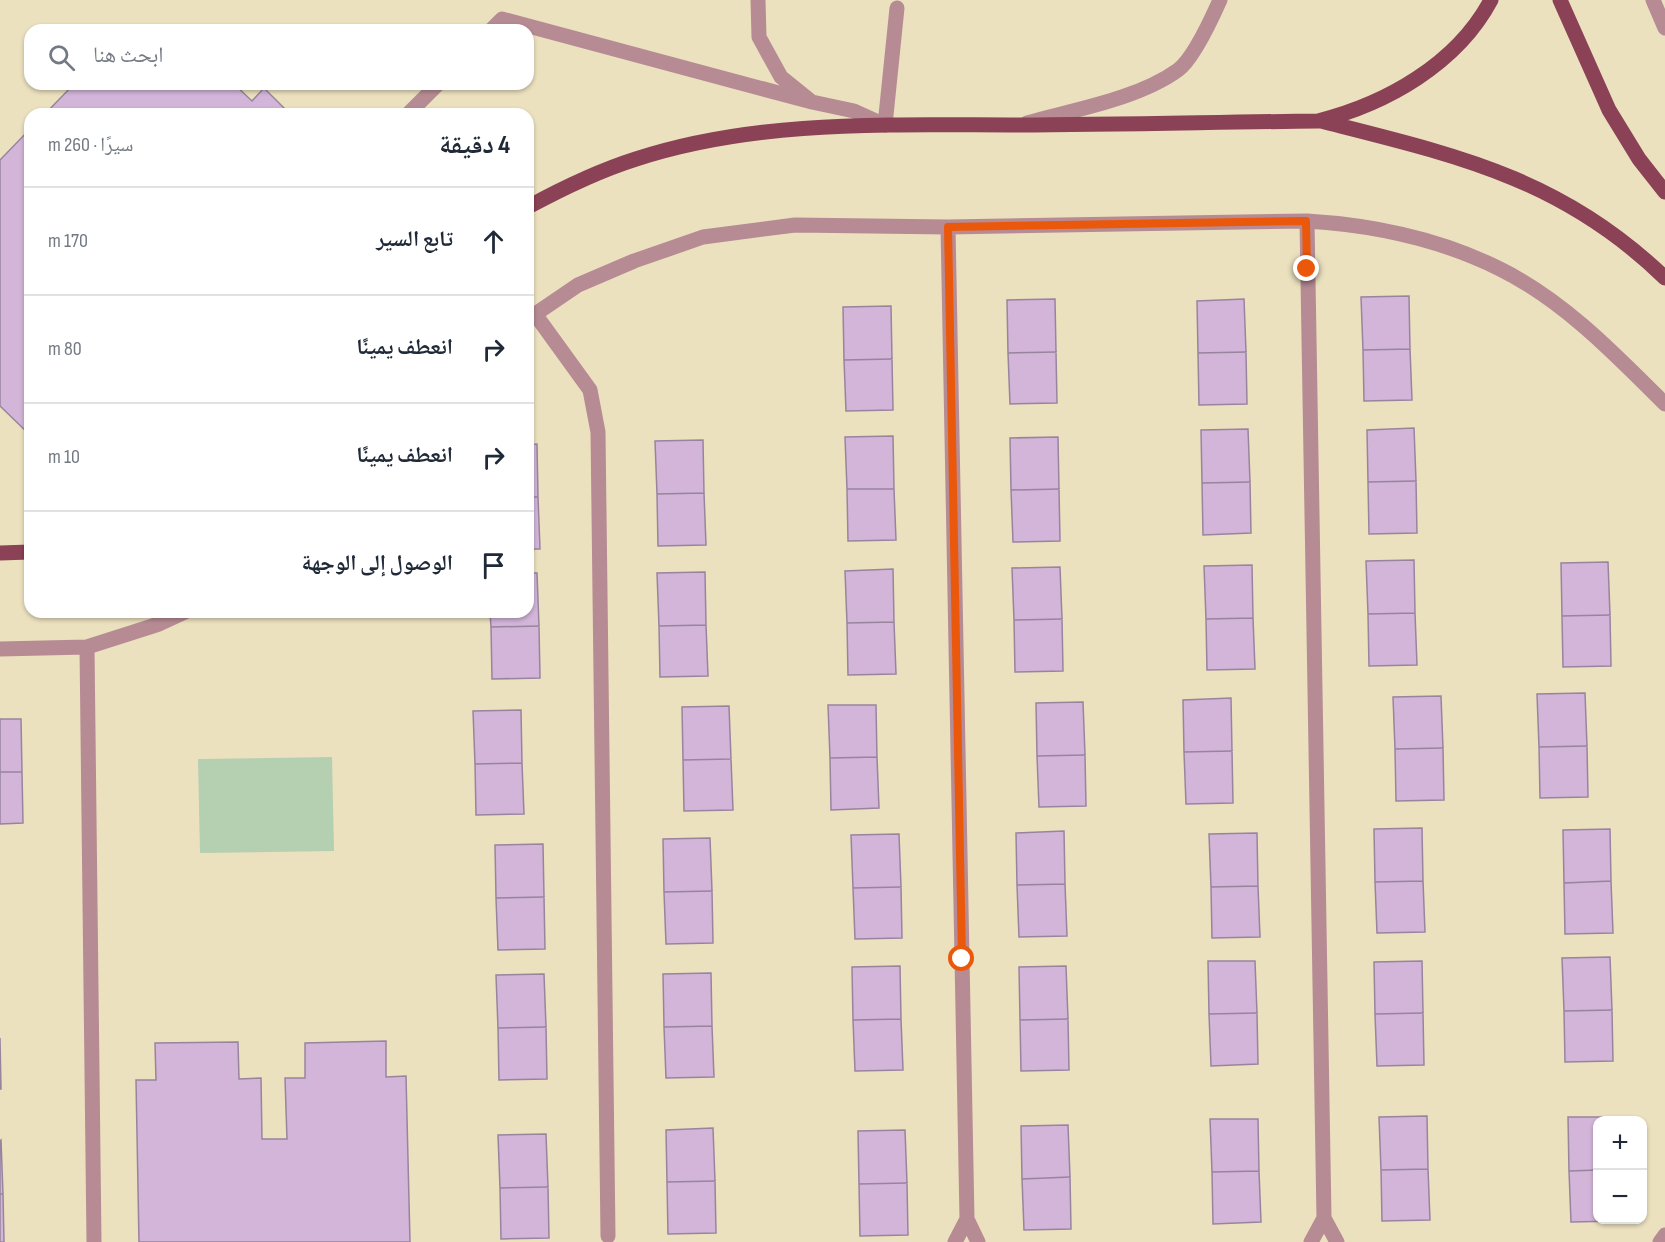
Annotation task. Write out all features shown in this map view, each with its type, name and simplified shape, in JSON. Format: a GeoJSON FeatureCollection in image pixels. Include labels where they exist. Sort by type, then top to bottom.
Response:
{"type":"FeatureCollection","features":[{"type":"Feature","properties":{"kind":"main road"},"geometry":{"type":"LineString","coordinates":[[534,204],[573,183],[636,159],[715,139],[801,128],[885,125],[1318,121],[1354,112],[1392,94],[1430,70],[1479,23],[1491,0]]}},
{"type":"Feature","properties":{"kind":"main road"},"geometry":{"type":"LineString","coordinates":[[1560,0],[1609,110],[1639,159],[1665,192]]}},
{"type":"Feature","properties":{"kind":"main road"},"geometry":{"type":"LineString","coordinates":[[1318,121],[1435,150],[1499,170],[1538,188],[1590,218],[1643,256],[1665,278]]}},
{"type":"Feature","properties":{"kind":"main road"},"geometry":{"type":"LineString","coordinates":[[0,553],[24,552]]}},
{"type":"Feature","properties":{"kind":"street"},"geometry":{"type":"LineString","coordinates":[[758,0],[759,37],[781,77],[812,102]]}},
{"type":"Feature","properties":{"kind":"street"},"geometry":{"type":"LineString","coordinates":[[1021,125],[1143,89],[1179,69],[1208,27],[1220,0]]}},
{"type":"Feature","properties":{"kind":"street"},"geometry":{"type":"LineString","coordinates":[[1653,0],[1665,28]]}},
{"type":"Feature","properties":{"kind":"street"},"geometry":{"type":"LineString","coordinates":[[534,28],[812,102],[854,111],[885,125],[897,9]]}},
{"type":"Feature","properties":{"kind":"street"},"geometry":{"type":"LineString","coordinates":[[497,24],[502,19],[521,24]]}},
{"type":"Feature","properties":{"kind":"street"},"geometry":{"type":"LineString","coordinates":[[414,108],[432,90]]}},
{"type":"Feature","properties":{"kind":"street"},"geometry":{"type":"LineString","coordinates":[[1306,221],[1324,1218],[1337,1242]]}},
{"type":"Feature","properties":{"kind":"street"},"geometry":{"type":"LineString","coordinates":[[534,315],[579,285],[634,261],[703,237],[795,225],[948,227],[1306,221],[1355,224],[1427,240],[1500,269],[1562,308],[1619,358],[1665,404]]}},
{"type":"Feature","properties":{"kind":"street"},"geometry":{"type":"LineString","coordinates":[[948,227],[967,1219],[978,1242]]}},
{"type":"Feature","properties":{"kind":"street"},"geometry":{"type":"LineString","coordinates":[[534,321],[590,390],[598,432],[608,1240]]}},
{"type":"Feature","properties":{"kind":"street"},"geometry":{"type":"LineString","coordinates":[[0,649],[87,647],[172,618]]}},
{"type":"Feature","properties":{"kind":"street"},"geometry":{"type":"LineString","coordinates":[[87,647],[94,1242]]}},
{"type":"Feature","properties":{"kind":"street"},"geometry":{"type":"LineString","coordinates":[[1311,1242],[1324,1218]]}},
{"type":"Feature","properties":{"kind":"street"},"geometry":{"type":"LineString","coordinates":[[955,1242],[967,1219]]}},
{"type":"Feature","properties":{"kind":"street"},"geometry":{"type":"LineString","coordinates":[[1660,1242],[1665,1235]]}},
{"type":"Feature","properties":{"kind":"green space"},"geometry":{"type":"Polygon","coordinates":[[[332,757],[334,851],[200,853],[198,759],[332,757]]]}},
{"type":"Feature","properties":{"kind":"building"},"geometry":{"type":"Polygon","coordinates":[[[68,90],[240,90],[252,101],[262,90],[266,90],[284,108],[51,108],[68,90]]]}},
{"type":"Feature","properties":{"kind":"building"},"geometry":{"type":"Polygon","coordinates":[[[24,135],[24,429],[0,406],[0,160],[24,135]]]}},
{"type":"Feature","properties":{"kind":"building"},"geometry":{"type":"Polygon","coordinates":[[[1409,296],[1410,349],[1363,350],[1361,297],[1409,296]]]}},
{"type":"Feature","properties":{"kind":"building"},"geometry":{"type":"Polygon","coordinates":[[[1055,299],[1056,352],[1008,353],[1007,300],[1055,299]]]}},
{"type":"Feature","properties":{"kind":"building"},"geometry":{"type":"Polygon","coordinates":[[[1244,299],[1246,352],[1198,353],[1197,301],[1244,299]]]}},
{"type":"Feature","properties":{"kind":"building"},"geometry":{"type":"Polygon","coordinates":[[[891,306],[892,359],[844,360],[843,307],[891,306]]]}},
{"type":"Feature","properties":{"kind":"building"},"geometry":{"type":"Polygon","coordinates":[[[1410,349],[1412,400],[1364,401],[1363,350],[1410,349]]]}},
{"type":"Feature","properties":{"kind":"building"},"geometry":{"type":"Polygon","coordinates":[[[1056,352],[1057,403],[1010,404],[1008,353],[1056,352]]]}},
{"type":"Feature","properties":{"kind":"building"},"geometry":{"type":"Polygon","coordinates":[[[1246,352],[1247,404],[1199,405],[1198,353],[1246,352]]]}},
{"type":"Feature","properties":{"kind":"building"},"geometry":{"type":"Polygon","coordinates":[[[892,359],[893,410],[846,411],[844,360],[892,359]]]}},
{"type":"Feature","properties":{"kind":"building"},"geometry":{"type":"Polygon","coordinates":[[[1414,428],[1416,481],[1368,482],[1367,430],[1414,428]]]}},
{"type":"Feature","properties":{"kind":"building"},"geometry":{"type":"Polygon","coordinates":[[[1248,429],[1250,482],[1202,483],[1201,430],[1248,429]]]}},
{"type":"Feature","properties":{"kind":"building"},"geometry":{"type":"Polygon","coordinates":[[[893,436],[894,489],[847,489],[845,437],[893,436]]]}},
{"type":"Feature","properties":{"kind":"building"},"geometry":{"type":"Polygon","coordinates":[[[1058,437],[1059,489],[1011,490],[1010,438],[1058,437]]]}},
{"type":"Feature","properties":{"kind":"building"},"geometry":{"type":"Polygon","coordinates":[[[703,440],[704,493],[657,494],[655,441],[703,440]]]}},
{"type":"Feature","properties":{"kind":"building"},"geometry":{"type":"Polygon","coordinates":[[[534,444],[537,444],[538,497],[534,497],[534,444]]]}},
{"type":"Feature","properties":{"kind":"building"},"geometry":{"type":"Polygon","coordinates":[[[1416,481],[1417,533],[1369,534],[1368,482],[1416,481]]]}},
{"type":"Feature","properties":{"kind":"building"},"geometry":{"type":"Polygon","coordinates":[[[1250,482],[1251,533],[1203,535],[1202,483],[1250,482]]]}},
{"type":"Feature","properties":{"kind":"building"},"geometry":{"type":"Polygon","coordinates":[[[847,489],[894,489],[896,540],[848,541],[847,489]]]}},
{"type":"Feature","properties":{"kind":"building"},"geometry":{"type":"Polygon","coordinates":[[[1059,489],[1060,541],[1013,542],[1011,490],[1059,489]]]}},
{"type":"Feature","properties":{"kind":"building"},"geometry":{"type":"Polygon","coordinates":[[[704,493],[706,545],[658,546],[657,494],[704,493]]]}},
{"type":"Feature","properties":{"kind":"building"},"geometry":{"type":"Polygon","coordinates":[[[534,497],[538,497],[540,549],[534,549],[534,497]]]}},
{"type":"Feature","properties":{"kind":"building"},"geometry":{"type":"Polygon","coordinates":[[[1414,560],[1415,613],[1368,614],[1366,561],[1414,560]]]}},
{"type":"Feature","properties":{"kind":"building"},"geometry":{"type":"Polygon","coordinates":[[[1608,562],[1610,615],[1562,616],[1561,563],[1608,562]]]}},
{"type":"Feature","properties":{"kind":"building"},"geometry":{"type":"Polygon","coordinates":[[[1252,565],[1253,618],[1206,619],[1204,566],[1252,565]]]}},
{"type":"Feature","properties":{"kind":"building"},"geometry":{"type":"Polygon","coordinates":[[[1060,567],[1062,619],[1014,620],[1012,568],[1060,567]]]}},
{"type":"Feature","properties":{"kind":"building"},"geometry":{"type":"Polygon","coordinates":[[[893,569],[894,622],[847,623],[845,571],[893,569]]]}},
{"type":"Feature","properties":{"kind":"building"},"geometry":{"type":"Polygon","coordinates":[[[705,572],[706,625],[659,626],[657,573],[705,572]]]}},
{"type":"Feature","properties":{"kind":"building"},"geometry":{"type":"Polygon","coordinates":[[[534,573],[537,573],[539,626],[491,627],[490,618],[534,618],[534,573]]]}},
{"type":"Feature","properties":{"kind":"building"},"geometry":{"type":"Polygon","coordinates":[[[1415,613],[1417,665],[1369,666],[1368,614],[1415,613]]]}},
{"type":"Feature","properties":{"kind":"building"},"geometry":{"type":"Polygon","coordinates":[[[1610,615],[1611,666],[1563,667],[1562,616],[1610,615]]]}},
{"type":"Feature","properties":{"kind":"building"},"geometry":{"type":"Polygon","coordinates":[[[1253,618],[1255,669],[1207,670],[1206,619],[1253,618]]]}},
{"type":"Feature","properties":{"kind":"building"},"geometry":{"type":"Polygon","coordinates":[[[1062,619],[1063,671],[1015,672],[1014,620],[1062,619]]]}},
{"type":"Feature","properties":{"kind":"building"},"geometry":{"type":"Polygon","coordinates":[[[894,622],[896,674],[848,675],[847,623],[894,622]]]}},
{"type":"Feature","properties":{"kind":"building"},"geometry":{"type":"Polygon","coordinates":[[[706,625],[708,676],[660,677],[659,626],[706,625]]]}},
{"type":"Feature","properties":{"kind":"building"},"geometry":{"type":"Polygon","coordinates":[[[539,626],[540,678],[492,679],[491,627],[539,626]]]}},
{"type":"Feature","properties":{"kind":"building"},"geometry":{"type":"Polygon","coordinates":[[[1585,693],[1587,746],[1539,747],[1537,694],[1585,693]]]}},
{"type":"Feature","properties":{"kind":"building"},"geometry":{"type":"Polygon","coordinates":[[[1441,696],[1443,748],[1395,749],[1393,697],[1441,696]]]}},
{"type":"Feature","properties":{"kind":"building"},"geometry":{"type":"Polygon","coordinates":[[[1231,698],[1232,751],[1184,752],[1183,700],[1231,698]]]}},
{"type":"Feature","properties":{"kind":"building"},"geometry":{"type":"Polygon","coordinates":[[[1083,702],[1085,755],[1037,756],[1036,703],[1083,702]]]}},
{"type":"Feature","properties":{"kind":"building"},"geometry":{"type":"Polygon","coordinates":[[[828,705],[876,705],[877,757],[830,758],[828,705]]]}},
{"type":"Feature","properties":{"kind":"building"},"geometry":{"type":"Polygon","coordinates":[[[729,706],[731,759],[683,760],[682,707],[729,706]]]}},
{"type":"Feature","properties":{"kind":"building"},"geometry":{"type":"Polygon","coordinates":[[[521,710],[522,763],[475,764],[473,711],[521,710]]]}},
{"type":"Feature","properties":{"kind":"building"},"geometry":{"type":"Polygon","coordinates":[[[0,719],[21,719],[22,772],[0,772],[0,719]]]}},
{"type":"Feature","properties":{"kind":"building"},"geometry":{"type":"Polygon","coordinates":[[[1587,746],[1588,797],[1540,798],[1539,747],[1587,746]]]}},
{"type":"Feature","properties":{"kind":"building"},"geometry":{"type":"Polygon","coordinates":[[[1443,748],[1444,800],[1396,801],[1395,749],[1443,748]]]}},
{"type":"Feature","properties":{"kind":"building"},"geometry":{"type":"Polygon","coordinates":[[[1232,751],[1233,803],[1186,804],[1184,752],[1232,751]]]}},
{"type":"Feature","properties":{"kind":"building"},"geometry":{"type":"Polygon","coordinates":[[[1085,755],[1086,806],[1039,807],[1037,756],[1085,755]]]}},
{"type":"Feature","properties":{"kind":"building"},"geometry":{"type":"Polygon","coordinates":[[[877,757],[879,808],[831,810],[830,758],[877,757]]]}},
{"type":"Feature","properties":{"kind":"building"},"geometry":{"type":"Polygon","coordinates":[[[731,759],[733,810],[684,811],[683,760],[731,759]]]}},
{"type":"Feature","properties":{"kind":"building"},"geometry":{"type":"Polygon","coordinates":[[[522,763],[524,814],[476,815],[475,764],[522,763]]]}},
{"type":"Feature","properties":{"kind":"building"},"geometry":{"type":"Polygon","coordinates":[[[0,772],[22,772],[23,823],[0,824],[0,772]]]}},
{"type":"Feature","properties":{"kind":"building"},"geometry":{"type":"Polygon","coordinates":[[[1422,828],[1423,881],[1375,882],[1374,829],[1422,828]]]}},
{"type":"Feature","properties":{"kind":"building"},"geometry":{"type":"Polygon","coordinates":[[[1610,829],[1611,881],[1564,883],[1563,830],[1610,829]]]}},
{"type":"Feature","properties":{"kind":"building"},"geometry":{"type":"Polygon","coordinates":[[[1064,831],[1065,884],[1017,885],[1016,833],[1064,831]]]}},
{"type":"Feature","properties":{"kind":"building"},"geometry":{"type":"Polygon","coordinates":[[[1257,833],[1258,886],[1211,887],[1209,834],[1257,833]]]}},
{"type":"Feature","properties":{"kind":"building"},"geometry":{"type":"Polygon","coordinates":[[[899,834],[901,887],[853,888],[851,835],[899,834]]]}},
{"type":"Feature","properties":{"kind":"building"},"geometry":{"type":"Polygon","coordinates":[[[710,838],[712,891],[664,892],[663,839],[710,838]]]}},
{"type":"Feature","properties":{"kind":"building"},"geometry":{"type":"Polygon","coordinates":[[[543,844],[544,897],[496,898],[495,845],[543,844]]]}},
{"type":"Feature","properties":{"kind":"building"},"geometry":{"type":"Polygon","coordinates":[[[1423,881],[1425,932],[1377,933],[1375,882],[1423,881]]]}},
{"type":"Feature","properties":{"kind":"building"},"geometry":{"type":"Polygon","coordinates":[[[1611,881],[1613,933],[1565,934],[1564,883],[1611,881]]]}},
{"type":"Feature","properties":{"kind":"building"},"geometry":{"type":"Polygon","coordinates":[[[1065,884],[1067,936],[1019,937],[1017,885],[1065,884]]]}},
{"type":"Feature","properties":{"kind":"building"},"geometry":{"type":"Polygon","coordinates":[[[1258,886],[1260,937],[1212,938],[1211,887],[1258,886]]]}},
{"type":"Feature","properties":{"kind":"building"},"geometry":{"type":"Polygon","coordinates":[[[901,887],[902,938],[855,939],[853,888],[901,887]]]}},
{"type":"Feature","properties":{"kind":"building"},"geometry":{"type":"Polygon","coordinates":[[[712,891],[713,943],[666,944],[664,892],[712,891]]]}},
{"type":"Feature","properties":{"kind":"building"},"geometry":{"type":"Polygon","coordinates":[[[544,897],[545,949],[498,950],[496,898],[544,897]]]}},
{"type":"Feature","properties":{"kind":"building"},"geometry":{"type":"Polygon","coordinates":[[[1610,957],[1612,1010],[1564,1011],[1562,958],[1610,957]]]}},
{"type":"Feature","properties":{"kind":"building"},"geometry":{"type":"Polygon","coordinates":[[[1208,961],[1255,961],[1257,1013],[1209,1014],[1208,961]]]}},
{"type":"Feature","properties":{"kind":"building"},"geometry":{"type":"Polygon","coordinates":[[[1422,961],[1423,1013],[1375,1014],[1374,962],[1422,961]]]}},
{"type":"Feature","properties":{"kind":"building"},"geometry":{"type":"Polygon","coordinates":[[[900,966],[901,1019],[853,1020],[852,967],[900,966]]]}},
{"type":"Feature","properties":{"kind":"building"},"geometry":{"type":"Polygon","coordinates":[[[1066,966],[1068,1019],[1020,1020],[1019,967],[1066,966]]]}},
{"type":"Feature","properties":{"kind":"building"},"geometry":{"type":"Polygon","coordinates":[[[711,973],[712,1026],[664,1027],[663,974],[711,973]]]}},
{"type":"Feature","properties":{"kind":"building"},"geometry":{"type":"Polygon","coordinates":[[[544,974],[546,1027],[498,1028],[496,975],[544,974]]]}},
{"type":"Feature","properties":{"kind":"building"},"geometry":{"type":"Polygon","coordinates":[[[1612,1010],[1613,1061],[1565,1062],[1564,1011],[1612,1010]]]}},
{"type":"Feature","properties":{"kind":"building"},"geometry":{"type":"Polygon","coordinates":[[[1257,1013],[1258,1064],[1211,1066],[1209,1014],[1257,1013]]]}},
{"type":"Feature","properties":{"kind":"building"},"geometry":{"type":"Polygon","coordinates":[[[1423,1013],[1424,1065],[1377,1066],[1375,1014],[1423,1013]]]}},
{"type":"Feature","properties":{"kind":"building"},"geometry":{"type":"Polygon","coordinates":[[[901,1019],[903,1070],[855,1071],[853,1020],[901,1019]]]}},
{"type":"Feature","properties":{"kind":"building"},"geometry":{"type":"Polygon","coordinates":[[[1068,1019],[1069,1070],[1021,1071],[1020,1020],[1068,1019]]]}},
{"type":"Feature","properties":{"kind":"building"},"geometry":{"type":"Polygon","coordinates":[[[712,1026],[714,1077],[666,1078],[664,1027],[712,1026]]]}},
{"type":"Feature","properties":{"kind":"building"},"geometry":{"type":"Polygon","coordinates":[[[546,1027],[547,1079],[499,1080],[498,1028],[546,1027]]]}},
{"type":"Feature","properties":{"kind":"building"},"geometry":{"type":"Polygon","coordinates":[[[0,1038],[1,1089],[0,1089],[0,1038]]]}},
{"type":"Feature","properties":{"kind":"building"},"geometry":{"type":"Polygon","coordinates":[[[386,1041],[386,1077],[406,1076],[410,1242],[139,1242],[136,1080],[156,1080],[155,1043],[238,1042],[239,1079],[261,1078],[262,1139],[287,1139],[285,1078],[305,1078],[305,1043],[386,1041]]]}},
{"type":"Feature","properties":{"kind":"building"},"geometry":{"type":"Polygon","coordinates":[[[1427,1116],[1428,1169],[1381,1170],[1379,1117],[1427,1116]]]}},
{"type":"Feature","properties":{"kind":"building"},"geometry":{"type":"Polygon","coordinates":[[[1568,1117],[1593,1117],[1593,1170],[1569,1171],[1568,1117]]]}},
{"type":"Feature","properties":{"kind":"building"},"geometry":{"type":"Polygon","coordinates":[[[1210,1119],[1258,1119],[1259,1171],[1212,1172],[1210,1119]]]}},
{"type":"Feature","properties":{"kind":"building"},"geometry":{"type":"Polygon","coordinates":[[[1068,1125],[1070,1177],[1022,1179],[1021,1126],[1068,1125]]]}},
{"type":"Feature","properties":{"kind":"building"},"geometry":{"type":"Polygon","coordinates":[[[713,1128],[715,1181],[667,1182],[666,1130],[713,1128]]]}},
{"type":"Feature","properties":{"kind":"building"},"geometry":{"type":"Polygon","coordinates":[[[905,1130],[907,1183],[859,1184],[858,1131],[905,1130]]]}},
{"type":"Feature","properties":{"kind":"building"},"geometry":{"type":"Polygon","coordinates":[[[546,1134],[548,1187],[500,1188],[498,1135],[546,1134]]]}},
{"type":"Feature","properties":{"kind":"building"},"geometry":{"type":"Polygon","coordinates":[[[1,1140],[3,1194],[0,1194],[1,1140]]]}},
{"type":"Feature","properties":{"kind":"building"},"geometry":{"type":"Polygon","coordinates":[[[1428,1169],[1430,1220],[1382,1221],[1381,1170],[1428,1169]]]}},
{"type":"Feature","properties":{"kind":"building"},"geometry":{"type":"Polygon","coordinates":[[[1593,1170],[1593,1222],[1571,1222],[1569,1171],[1593,1170]]]}},
{"type":"Feature","properties":{"kind":"building"},"geometry":{"type":"Polygon","coordinates":[[[1259,1171],[1261,1222],[1213,1224],[1212,1172],[1259,1171]]]}},
{"type":"Feature","properties":{"kind":"building"},"geometry":{"type":"Polygon","coordinates":[[[1070,1177],[1071,1229],[1024,1230],[1022,1179],[1070,1177]]]}},
{"type":"Feature","properties":{"kind":"building"},"geometry":{"type":"Polygon","coordinates":[[[715,1181],[716,1233],[668,1234],[667,1182],[715,1181]]]}},
{"type":"Feature","properties":{"kind":"building"},"geometry":{"type":"Polygon","coordinates":[[[907,1183],[908,1235],[860,1236],[859,1184],[907,1183]]]}},
{"type":"Feature","properties":{"kind":"building"},"geometry":{"type":"Polygon","coordinates":[[[548,1187],[549,1238],[501,1239],[500,1188],[548,1187]]]}},
{"type":"Feature","properties":{"kind":"building"},"geometry":{"type":"Polygon","coordinates":[[[0,1194],[3,1194],[4,1242],[0,1242],[0,1194]]]}},
{"type":"Feature","properties":{"kind":"route"},"geometry":{"type":"LineString","coordinates":[[962,959],[948,227],[1306,221],[1307,269]]}}]}
